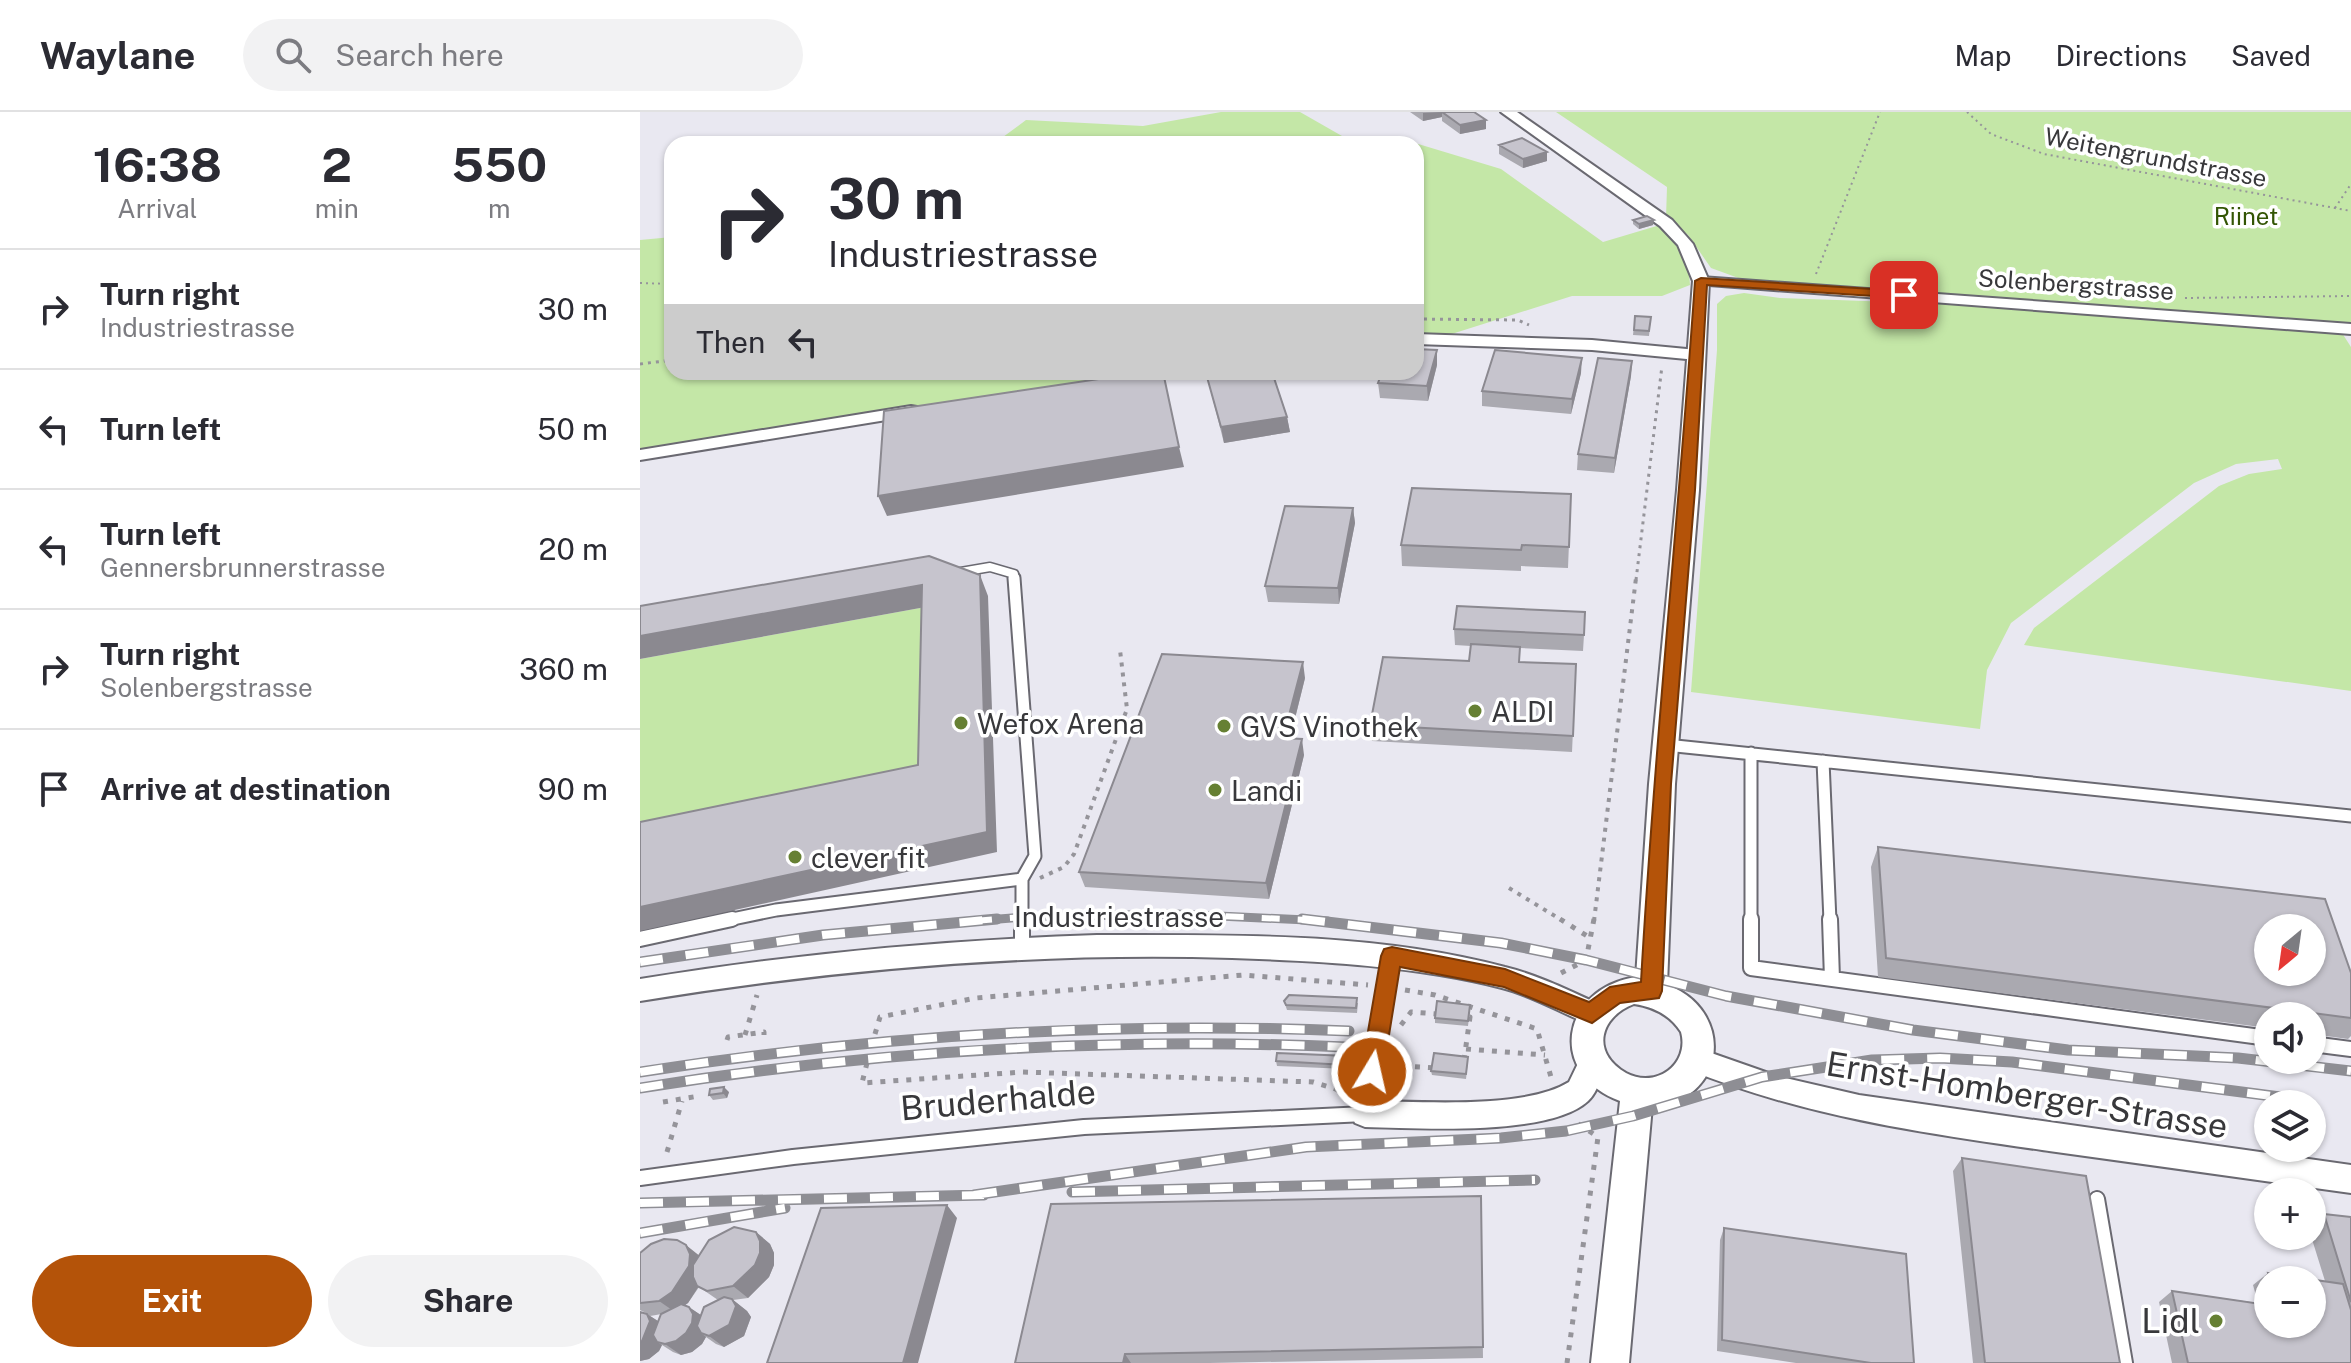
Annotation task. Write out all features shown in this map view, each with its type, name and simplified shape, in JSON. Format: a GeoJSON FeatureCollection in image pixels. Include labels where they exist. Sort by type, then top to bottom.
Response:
{"type":"FeatureCollection","features":[{"type":"Feature","properties":{"kind":"street"},"geometry":{"type":"LineString","coordinates":[[1508,112],[1666,223],[1685,244],[1701,281],[1665,745],[1651,991]]}},
{"type":"Feature","properties":{"kind":"street","name":"Solenbergstrasse"},"geometry":{"type":"LineString","coordinates":[[1701,281],[2351,329]]}},
{"type":"Feature","properties":{"kind":"street"},"geometry":{"type":"LineString","coordinates":[[1424,339],[1592,345],[1697,355]]}},
{"type":"Feature","properties":{"kind":"street"},"geometry":{"type":"LineString","coordinates":[[640,455],[922,410]]}},
{"type":"Feature","properties":{"kind":"street","name":"Industriestrasse"},"geometry":{"type":"LineString","coordinates":[[640,990],[884,956],[1022,947],[1196,946],[1392,956],[1505,978],[1592,1013]]}},
{"type":"Feature","properties":{"kind":"street"},"geometry":{"type":"LineString","coordinates":[[1651,991],[1680,1005],[1691,1017],[1700,1046],[1697,1060],[1688,1075],[1674,1086],[1637,1092],[1619,1086],[1604,1076],[1593,1062],[1586,1037],[1592,1013],[1603,1001],[1617,993],[1651,991]]}},
{"type":"Feature","properties":{"kind":"street","name":"Ernst-Homberger-Strasse"},"geometry":{"type":"LineString","coordinates":[[1697,1060],[1748,1081],[1828,1103],[1916,1119],[2351,1179]]}},
{"type":"Feature","properties":{"kind":"street","name":"Bruderhalde"},"geometry":{"type":"LineString","coordinates":[[1365,1114],[1465,1115],[1537,1107],[1563,1101],[1579,1091],[1593,1062]]}},
{"type":"Feature","properties":{"kind":"street"},"geometry":{"type":"LineString","coordinates":[[1610,1363],[1637,1092]]}},
{"type":"Feature","properties":{"kind":"lane"},"geometry":{"type":"LineString","coordinates":[[944,575],[990,567],[1014,574],[1035,856],[1022,879],[1022,947]]}},
{"type":"Feature","properties":{"kind":"lane"},"geometry":{"type":"LineString","coordinates":[[1665,745],[2351,816]]}},
{"type":"Feature","properties":{"kind":"lane"},"geometry":{"type":"LineString","coordinates":[[1751,753],[1751,968],[2254,1036]]}},
{"type":"Feature","properties":{"kind":"lane"},"geometry":{"type":"LineString","coordinates":[[1823,761],[1832,979]]}},
{"type":"Feature","properties":{"kind":"lane"},"geometry":{"type":"LineString","coordinates":[[640,939],[776,910],[1022,879]]}},
{"type":"Feature","properties":{"kind":"lane"},"geometry":{"type":"LineString","coordinates":[[1365,1114],[1392,956]]}},
{"type":"Feature","properties":{"kind":"lane"},"geometry":{"type":"LineString","coordinates":[[2326,1046],[2351,1049]]}},
{"type":"Feature","properties":{"kind":"lane","name":"Bruderhalde"},"geometry":{"type":"LineString","coordinates":[[640,1178],[793,1157],[1084,1127],[1365,1114]]}},
{"type":"Feature","properties":{"kind":"lane"},"geometry":{"type":"LineString","coordinates":[[2097,1199],[2125,1363]]}},
{"type":"Feature","properties":{"kind":"path"},"geometry":{"type":"LineString","coordinates":[[1811,287],[1880,112]]}},
{"type":"Feature","properties":{"kind":"path","name":"Weitengrundstrasse"},"geometry":{"type":"LineString","coordinates":[[1967,112],[1974,125],[1984,131],[2044,154],[2351,211]]}},
{"type":"Feature","properties":{"kind":"path"},"geometry":{"type":"LineString","coordinates":[[2335,208],[2351,184]]}},
{"type":"Feature","properties":{"kind":"path"},"geometry":{"type":"LineString","coordinates":[[640,283],[664,284]]}},
{"type":"Feature","properties":{"kind":"path"},"geometry":{"type":"LineString","coordinates":[[1549,974],[1564,972],[1586,960],[1592,939],[1641,514],[1664,352]]}},
{"type":"Feature","properties":{"kind":"path"},"geometry":{"type":"LineString","coordinates":[[640,364],[664,361]]}},
{"type":"Feature","properties":{"kind":"path"},"geometry":{"type":"LineString","coordinates":[[1022,879],[1045,877],[1064,867],[1074,854],[1127,709],[1120,650]]}},
{"type":"Feature","properties":{"kind":"path"},"geometry":{"type":"LineString","coordinates":[[1509,888],[1592,939]]}},
{"type":"Feature","properties":{"kind":"path"},"geometry":{"type":"LineString","coordinates":[[875,1034],[880,1017],[976,998],[1243,975],[1355,982],[1435,995],[1537,1029],[1553,1083]]}},
{"type":"Feature","properties":{"kind":"path"},"geometry":{"type":"LineString","coordinates":[[745,1035],[758,994]]}},
{"type":"Feature","properties":{"kind":"path"},"geometry":{"type":"LineString","coordinates":[[1399,1027],[1411,1012],[1451,1015]]}},
{"type":"Feature","properties":{"kind":"path"},"geometry":{"type":"LineString","coordinates":[[1462,1071],[1470,1017],[1464,1017]]}},
{"type":"Feature","properties":{"kind":"path"},"geometry":{"type":"LineString","coordinates":[[727,1040],[728,1037],[764,1032],[764,1035]]}},
{"type":"Feature","properties":{"kind":"path"},"geometry":{"type":"LineString","coordinates":[[1466,1049],[1545,1055]]}},
{"type":"Feature","properties":{"kind":"path"},"geometry":{"type":"LineString","coordinates":[[1390,1056],[1404,1066],[1443,1069]]}},
{"type":"Feature","properties":{"kind":"path"},"geometry":{"type":"LineString","coordinates":[[867,1063],[862,1083],[1023,1072],[1313,1082],[1336,1089]]}},
{"type":"Feature","properties":{"kind":"path"},"geometry":{"type":"LineString","coordinates":[[663,1102],[699,1096]]}},
{"type":"Feature","properties":{"kind":"path"},"geometry":{"type":"LineString","coordinates":[[667,1152],[682,1101]]}},
{"type":"Feature","properties":{"kind":"path"},"geometry":{"type":"LineString","coordinates":[[1567,1363],[1598,1137],[1573,1120]]}},
{"type":"Feature","properties":{"kind":"green space"},"geometry":{"type":"Polygon","coordinates":[[[1221,112],[1300,112],[1342,136],[1004,136],[1026,120],[1143,126],[1221,112]]]}},
{"type":"Feature","properties":{"kind":"green space","name":"Riinet"},"geometry":{"type":"Polygon","coordinates":[[[1556,112],[2351,112],[2351,329],[1746,284],[1744,280],[1711,268],[1688,235],[1666,218],[1667,187],[1556,112]]]}},
{"type":"Feature","properties":{"kind":"green space"},"geometry":{"type":"Polygon","coordinates":[[[1424,146],[1501,169],[1603,242],[1660,225],[1681,252],[1687,267],[1690,285],[1662,296],[1572,296],[1439,338],[1424,339],[1424,146]]]}},
{"type":"Feature","properties":{"kind":"green space"},"geometry":{"type":"Polygon","coordinates":[[[664,238],[664,380],[1108,380],[640,455],[640,240],[664,238]]]}},
{"type":"Feature","properties":{"kind":"green space"},"geometry":{"type":"Polygon","coordinates":[[[1744,293],[1780,298],[1950,304],[2342,333],[2351,347],[2351,691],[2024,645],[2034,628],[2219,486],[2249,474],[2282,469],[2278,459],[2236,464],[2194,483],[2011,623],[1987,670],[1980,729],[1691,692],[1717,350],[1717,304],[1726,296],[1744,293]]]}},
{"type":"Feature","properties":{"kind":"green space"},"geometry":{"type":"Polygon","coordinates":[[[931,606],[928,786],[640,846],[640,659],[931,606]]]}},
{"type":"Feature","properties":{"kind":"building"},"geometry":{"type":"Polygon","coordinates":[[[1442,112],[1474,112],[1486,120],[1460,125],[1442,112]]]}},
{"type":"Feature","properties":{"kind":"building"},"geometry":{"type":"Polygon","coordinates":[[[1522,138],[1547,152],[1523,159],[1499,145],[1522,138]]]}},
{"type":"Feature","properties":{"kind":"building"},"geometry":{"type":"Polygon","coordinates":[[[1647,216],[1654,220],[1639,224],[1633,220],[1647,216]]]}},
{"type":"Feature","properties":{"kind":"building"},"geometry":{"type":"Polygon","coordinates":[[[1635,316],[1651,317],[1649,331],[1634,330],[1635,316]]]}},
{"type":"Feature","properties":{"kind":"building"},"geometry":{"type":"Polygon","coordinates":[[[1424,349],[1437,350],[1427,386],[1378,383],[1379,380],[1424,380],[1424,349]]]}},
{"type":"Feature","properties":{"kind":"building"},"geometry":{"type":"Polygon","coordinates":[[[1495,350],[1582,358],[1572,399],[1482,391],[1495,350]]]}},
{"type":"Feature","properties":{"kind":"building"},"geometry":{"type":"Polygon","coordinates":[[[1598,358],[1632,361],[1615,458],[1578,454],[1598,358]]]}},
{"type":"Feature","properties":{"kind":"building"},"geometry":{"type":"Polygon","coordinates":[[[1092,380],[1165,380],[1179,447],[878,496],[884,411],[1092,380]]]}},
{"type":"Feature","properties":{"kind":"building"},"geometry":{"type":"Polygon","coordinates":[[[1208,380],[1275,380],[1287,417],[1221,427],[1208,380]]]}},
{"type":"Feature","properties":{"kind":"building"},"geometry":{"type":"Polygon","coordinates":[[[1412,488],[1571,494],[1569,547],[1522,545],[1521,550],[1401,545],[1412,488]]]}},
{"type":"Feature","properties":{"kind":"building"},"geometry":{"type":"Polygon","coordinates":[[[1285,506],[1353,508],[1338,588],[1265,586],[1285,506]]]}},
{"type":"Feature","properties":{"kind":"building","name":"Wefox Arena"},"geometry":{"type":"Polygon","coordinates":[[[929,556],[980,575],[987,832],[640,907],[640,822],[918,765],[922,585],[640,636],[640,606],[929,556]]]}},
{"type":"Feature","properties":{"kind":"building"},"geometry":{"type":"Polygon","coordinates":[[[1457,606],[1585,612],[1584,635],[1454,629],[1457,606]]]}},
{"type":"Feature","properties":{"kind":"building","name":"ALDI"},"geometry":{"type":"Polygon","coordinates":[[[1471,644],[1520,647],[1519,662],[1576,664],[1573,736],[1370,725],[1383,657],[1469,661],[1471,644]]]}},
{"type":"Feature","properties":{"kind":"building"},"geometry":{"type":"Polygon","coordinates":[[[1162,654],[1303,662],[1283,738],[1302,739],[1266,883],[1079,872],[1162,654]]]}},
{"type":"Feature","properties":{"kind":"building"},"geometry":{"type":"Polygon","coordinates":[[[1878,847],[2325,899],[2351,973],[2351,1018],[2326,1015],[2326,1002],[2254,1002],[2254,1005],[1886,958],[1878,847]]]}},
{"type":"Feature","properties":{"kind":"building"},"geometry":{"type":"Polygon","coordinates":[[[1289,995],[1357,998],[1356,1008],[1286,1005],[1284,1001],[1289,995]]]}},
{"type":"Feature","properties":{"kind":"building"},"geometry":{"type":"Polygon","coordinates":[[[1437,1001],[1470,1005],[1468,1021],[1435,1018],[1437,1001]]]}},
{"type":"Feature","properties":{"kind":"building"},"geometry":{"type":"Polygon","coordinates":[[[1277,1053],[1348,1056],[1346,1065],[1276,1061],[1277,1053]]]}},
{"type":"Feature","properties":{"kind":"building"},"geometry":{"type":"Polygon","coordinates":[[[1434,1053],[1468,1057],[1466,1074],[1431,1071],[1434,1053]]]}},
{"type":"Feature","properties":{"kind":"building"},"geometry":{"type":"Polygon","coordinates":[[[724,1087],[723,1093],[709,1095],[710,1089],[724,1087]]]}},
{"type":"Feature","properties":{"kind":"building"},"geometry":{"type":"Polygon","coordinates":[[[1962,1158],[2086,1176],[2120,1363],[1985,1363],[1962,1158]]]}},
{"type":"Feature","properties":{"kind":"building"},"geometry":{"type":"Polygon","coordinates":[[[1481,1196],[1483,1347],[1125,1354],[1123,1363],[1015,1363],[1051,1204],[1481,1196]]]}},
{"type":"Feature","properties":{"kind":"building"},"geometry":{"type":"Polygon","coordinates":[[[947,1205],[903,1363],[767,1363],[821,1208],[947,1205]]]}},
{"type":"Feature","properties":{"kind":"building"},"geometry":{"type":"Polygon","coordinates":[[[2326,1214],[2351,1217],[2351,1302],[2326,1221],[2326,1214]]]}},
{"type":"Feature","properties":{"kind":"building"},"geometry":{"type":"Polygon","coordinates":[[[734,1227],[756,1232],[760,1253],[755,1265],[733,1286],[707,1291],[697,1286],[693,1265],[709,1240],[734,1227]]]}},
{"type":"Feature","properties":{"kind":"building"},"geometry":{"type":"Polygon","coordinates":[[[1724,1228],[1906,1254],[1914,1363],[1871,1363],[1722,1340],[1724,1228]]]}},
{"type":"Feature","properties":{"kind":"building"},"geometry":{"type":"Polygon","coordinates":[[[664,1239],[677,1240],[686,1245],[690,1254],[689,1266],[672,1292],[659,1301],[640,1303],[640,1253],[664,1239]]]}},
{"type":"Feature","properties":{"kind":"building","name":"Lidl"},"geometry":{"type":"Polygon","coordinates":[[[2326,1282],[2343,1284],[2351,1310],[2351,1363],[2188,1363],[2172,1291],[2254,1303],[2254,1338],[2326,1338],[2326,1282]]]}},
{"type":"Feature","properties":{"kind":"building"},"geometry":{"type":"Polygon","coordinates":[[[724,1297],[732,1299],[736,1306],[729,1325],[709,1336],[701,1333],[697,1326],[704,1307],[724,1297]]]}},
{"type":"Feature","properties":{"kind":"building"},"geometry":{"type":"Polygon","coordinates":[[[681,1304],[689,1307],[693,1314],[686,1333],[676,1341],[665,1344],[657,1342],[653,1335],[661,1314],[681,1304]]]}},
{"type":"Feature","properties":{"kind":"building"},"geometry":{"type":"Polygon","coordinates":[[[640,1312],[647,1314],[650,1321],[640,1342],[640,1312]]]}},
{"type":"Feature","properties":{"kind":"railway"},"geometry":{"type":"LineString","coordinates":[[985,920],[1176,914],[1313,920]]}},
{"type":"Feature","properties":{"kind":"railway"},"geometry":{"type":"LineString","coordinates":[[985,920],[997,919]]}},
{"type":"Feature","properties":{"kind":"railway"},"geometry":{"type":"LineString","coordinates":[[1302,919],[1313,920]]}},
{"type":"Feature","properties":{"kind":"railway"},"geometry":{"type":"LineString","coordinates":[[640,962],[823,935],[985,920]]}},
{"type":"Feature","properties":{"kind":"railway"},"geometry":{"type":"LineString","coordinates":[[974,921],[985,920]]}},
{"type":"Feature","properties":{"kind":"railway"},"geometry":{"type":"LineString","coordinates":[[1313,920],[1328,921]]}},
{"type":"Feature","properties":{"kind":"railway"},"geometry":{"type":"LineString","coordinates":[[1313,920],[1501,943],[1586,960],[1726,996],[1913,1030],[2068,1050],[2238,1058],[2351,1071]]}},
{"type":"Feature","properties":{"kind":"railway"},"geometry":{"type":"LineString","coordinates":[[640,1072],[817,1049],[993,1034],[1171,1028],[1349,1031]]}},
{"type":"Feature","properties":{"kind":"railway"},"geometry":{"type":"LineString","coordinates":[[640,1088],[817,1064],[992,1050],[1168,1044],[1346,1047]]}},
{"type":"Feature","properties":{"kind":"railway"},"geometry":{"type":"LineString","coordinates":[[974,1195],[1306,1147],[1501,1138],[1566,1131],[1633,1116],[1762,1077],[1872,1060],[1940,1058],[2012,1062],[2254,1094]]}},
{"type":"Feature","properties":{"kind":"railway"},"geometry":{"type":"LineString","coordinates":[[1072,1192],[1535,1180]]}},
{"type":"Feature","properties":{"kind":"railway"},"geometry":{"type":"LineString","coordinates":[[640,1203],[984,1195]]}},
{"type":"Feature","properties":{"kind":"railway"},"geometry":{"type":"LineString","coordinates":[[640,1233],[785,1208]]}},
{"type":"Feature","properties":{"kind":"place","name":"ALDI"},"geometry":{"type":"Point","coordinates":[1475,711]}},
{"type":"Feature","properties":{"kind":"place","name":"Wefox Arena"},"geometry":{"type":"Point","coordinates":[961,723]}},
{"type":"Feature","properties":{"kind":"place","name":"GVS Vinothek"},"geometry":{"type":"Point","coordinates":[1224,726]}},
{"type":"Feature","properties":{"kind":"place","name":"Landi"},"geometry":{"type":"Point","coordinates":[1215,790]}},
{"type":"Feature","properties":{"kind":"place","name":"clever fit"},"geometry":{"type":"Point","coordinates":[795,857]}},
{"type":"Feature","properties":{"kind":"place","name":"Lidl"},"geometry":{"type":"Point","coordinates":[2216,1321]}},
{"type":"Feature","properties":{"kind":"route"},"geometry":{"type":"LineString","coordinates":[[1372,1072],[1392,956],[1505,978],[1592,1013],[1603,1001],[1617,993],[1651,991],[1662,784],[1688,490],[1701,281],[1904,295]]}}]}
